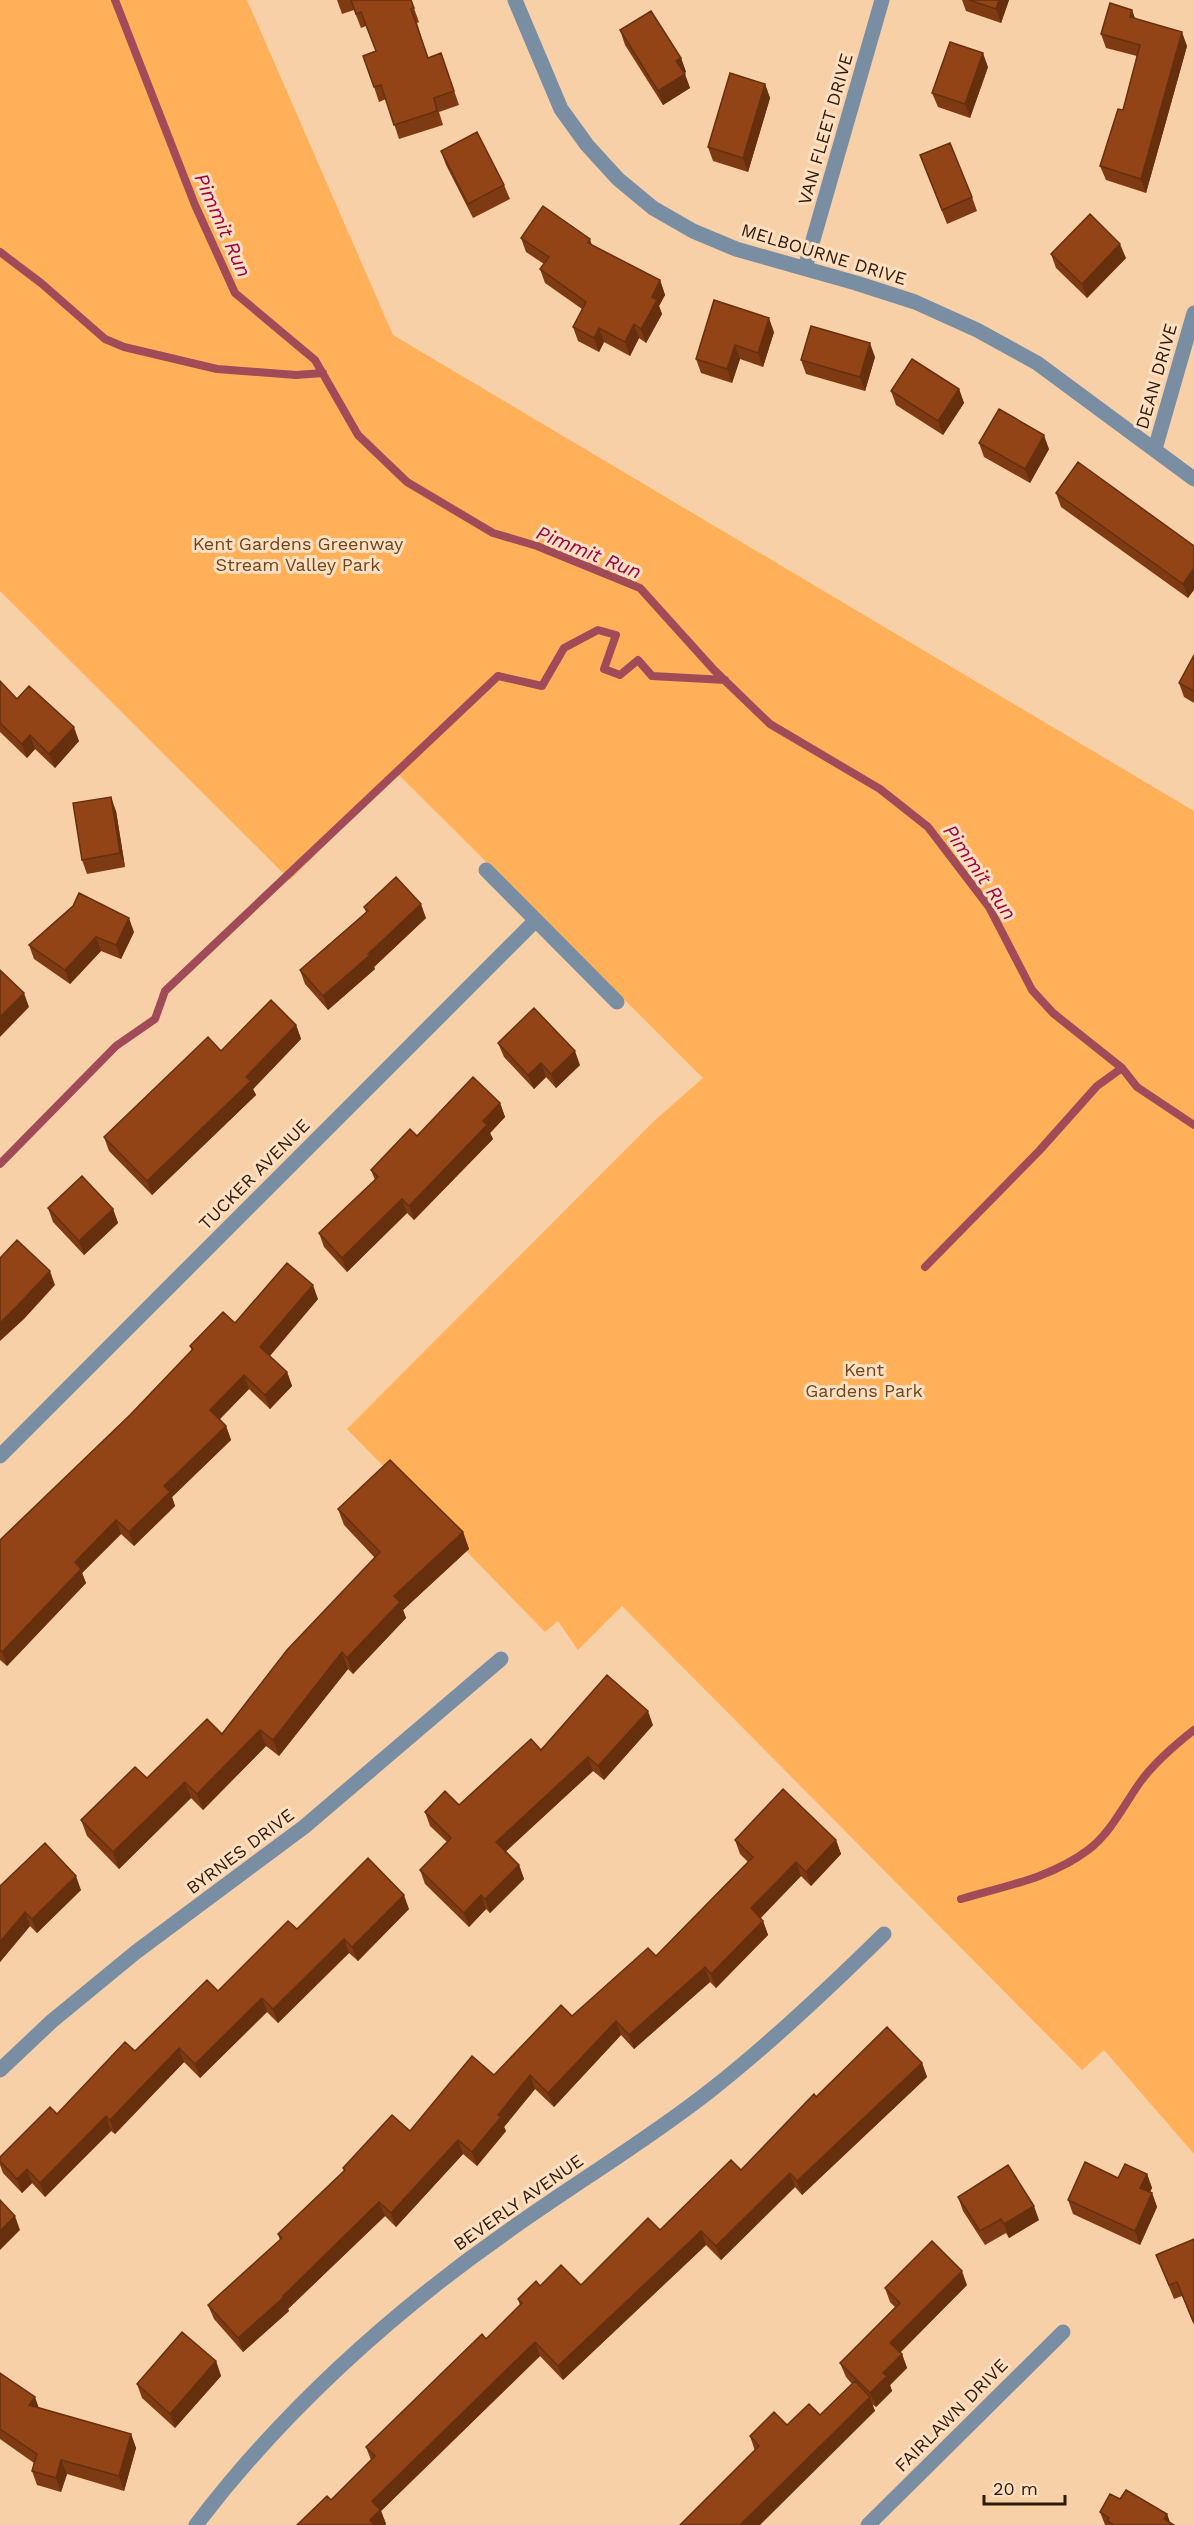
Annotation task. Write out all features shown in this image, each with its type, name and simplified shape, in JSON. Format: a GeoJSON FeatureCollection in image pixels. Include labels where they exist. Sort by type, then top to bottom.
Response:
{"type":"FeatureCollection","features":[{"type":"Feature","properties":{"kind":"street","name":"MELBOURNE DRIVE"},"geometry":{"type":"LineString","coordinates":[[515,0],[561,109],[587,145],[618,179],[652,208],[693,231],[736,249],[915,302],[977,330],[1037,363],[1194,479]]}},
{"type":"Feature","properties":{"kind":"street","name":"VAN FLEET DRIVE"},"geometry":{"type":"LineString","coordinates":[[805,268],[882,0]]}},
{"type":"Feature","properties":{"kind":"street","name":"DEAN DRIVE"},"geometry":{"type":"LineString","coordinates":[[1155,449],[1194,313]]}},
{"type":"Feature","properties":{"kind":"street"},"geometry":{"type":"LineString","coordinates":[[486,870],[618,1002]]}},
{"type":"Feature","properties":{"kind":"street","name":"TUCKER AVENUE"},"geometry":{"type":"LineString","coordinates":[[0,1456],[536,920]]}},
{"type":"Feature","properties":{"kind":"street","name":"BYRNES DRIVE"},"geometry":{"type":"LineString","coordinates":[[0,2070],[52,2021],[136,1952],[304,1827],[501,1659]]}},
{"type":"Feature","properties":{"kind":"street","name":"BEVERLY AVENUE"},"geometry":{"type":"LineString","coordinates":[[196,2525],[254,2456],[316,2392],[408,2308],[504,2234],[710,2091],[775,2038],[884,1934]]}},
{"type":"Feature","properties":{"kind":"street","name":"FAIRLAWN DRIVE"},"geometry":{"type":"LineString","coordinates":[[868,2525],[1063,2332]]}},
{"type":"Feature","properties":{"kind":"green space"},"geometry":{"type":"Polygon","coordinates":[[[0,0],[247,0],[393,335],[1194,811],[1194,2154],[1104,2050],[1082,2070],[622,1606],[578,1650],[558,1621],[545,1632],[347,1429],[654,1121],[703,1078],[395,771],[290,880],[0,591],[0,0]]]}},
{"type":"Feature","properties":{"kind":"building"},"geometry":{"type":"Polygon","coordinates":[[[351,0],[411,0],[414,8],[411,9],[428,58],[441,53],[454,91],[434,98],[437,111],[394,125],[381,85],[374,87],[363,56],[376,51],[361,12],[356,14],[351,0]]]}},
{"type":"Feature","properties":{"kind":"building"},"geometry":{"type":"Polygon","coordinates":[[[969,0],[999,0],[996,9],[969,0]]]}},
{"type":"Feature","properties":{"kind":"building"},"geometry":{"type":"Polygon","coordinates":[[[1110,3],[1132,10],[1130,17],[1182,32],[1141,179],[1100,166],[1118,109],[1123,110],[1140,45],[1101,34],[1110,3]]]}},
{"type":"Feature","properties":{"kind":"building"},"geometry":{"type":"Polygon","coordinates":[[[651,11],[681,58],[676,61],[685,74],[658,91],[620,30],[651,11]]]}},
{"type":"Feature","properties":{"kind":"building"},"geometry":{"type":"Polygon","coordinates":[[[950,42],[983,53],[965,104],[932,93],[950,42]]]}},
{"type":"Feature","properties":{"kind":"building"},"geometry":{"type":"Polygon","coordinates":[[[730,73],[765,84],[743,158],[708,147],[730,73]]]}},
{"type":"Feature","properties":{"kind":"building"},"geometry":{"type":"Polygon","coordinates":[[[477,132],[504,185],[468,204],[441,151],[477,132]]]}},
{"type":"Feature","properties":{"kind":"building"},"geometry":{"type":"Polygon","coordinates":[[[950,143],[972,197],[942,210],[920,155],[950,143]]]}},
{"type":"Feature","properties":{"kind":"building"},"geometry":{"type":"Polygon","coordinates":[[[543,206],[590,239],[588,243],[660,280],[652,297],[657,300],[641,329],[634,324],[625,342],[599,328],[594,338],[573,327],[586,302],[540,269],[549,257],[521,238],[543,206]]]}},
{"type":"Feature","properties":{"kind":"building"},"geometry":{"type":"Polygon","coordinates":[[[1090,214],[1120,244],[1082,284],[1051,254],[1090,214]]]}},
{"type":"Feature","properties":{"kind":"building"},"geometry":{"type":"Polygon","coordinates":[[[714,300],[769,318],[758,353],[735,345],[727,369],[696,359],[714,300]]]}},
{"type":"Feature","properties":{"kind":"building"},"geometry":{"type":"Polygon","coordinates":[[[811,326],[870,343],[860,377],[801,360],[811,326]]]}},
{"type":"Feature","properties":{"kind":"building"},"geometry":{"type":"Polygon","coordinates":[[[912,359],[959,389],[938,421],[891,391],[912,359]]]}},
{"type":"Feature","properties":{"kind":"building"},"geometry":{"type":"Polygon","coordinates":[[[999,409],[1044,435],[1025,469],[979,443],[999,409]]]}},
{"type":"Feature","properties":{"kind":"building"},"geometry":{"type":"Polygon","coordinates":[[[1078,462],[1194,546],[1194,568],[1183,584],[1056,493],[1078,462]]]}},
{"type":"Feature","properties":{"kind":"building"},"geometry":{"type":"Polygon","coordinates":[[[1194,655],[1194,691],[1179,683],[1194,655]]]}},
{"type":"Feature","properties":{"kind":"building"},"geometry":{"type":"Polygon","coordinates":[[[0,681],[17,699],[29,686],[74,727],[49,754],[30,735],[22,744],[0,723],[0,681]]]}},
{"type":"Feature","properties":{"kind":"building"},"geometry":{"type":"Polygon","coordinates":[[[111,797],[120,853],[82,860],[73,803],[111,797]]]}},
{"type":"Feature","properties":{"kind":"building"},"geometry":{"type":"Polygon","coordinates":[[[396,877],[421,904],[368,954],[370,955],[323,996],[300,970],[368,911],[364,907],[396,877]]]}},
{"type":"Feature","properties":{"kind":"building"},"geometry":{"type":"Polygon","coordinates":[[[79,893],[129,918],[116,945],[96,937],[65,970],[29,945],[73,906],[79,893]]]}},
{"type":"Feature","properties":{"kind":"building"},"geometry":{"type":"Polygon","coordinates":[[[0,970],[24,993],[0,1017],[0,970]]]}},
{"type":"Feature","properties":{"kind":"building"},"geometry":{"type":"Polygon","coordinates":[[[271,1000],[296,1025],[246,1077],[251,1081],[147,1181],[104,1137],[208,1037],[221,1051],[271,1000]]]}},
{"type":"Feature","properties":{"kind":"building"},"geometry":{"type":"Polygon","coordinates":[[[534,1008],[575,1051],[551,1074],[541,1063],[528,1075],[498,1043],[534,1008]]]}},
{"type":"Feature","properties":{"kind":"building"},"geometry":{"type":"Polygon","coordinates":[[[473,1077],[500,1103],[483,1121],[487,1125],[409,1206],[402,1199],[342,1258],[319,1233],[378,1177],[371,1170],[410,1129],[417,1136],[473,1077]]]}},
{"type":"Feature","properties":{"kind":"building"},"geometry":{"type":"Polygon","coordinates":[[[82,1176],[113,1209],[79,1241],[48,1208],[82,1176]]]}},
{"type":"Feature","properties":{"kind":"building"},"geometry":{"type":"Polygon","coordinates":[[[17,1240],[50,1271],[0,1323],[0,1258],[17,1240]]]}},
{"type":"Feature","properties":{"kind":"building"},"geometry":{"type":"Polygon","coordinates":[[[287,1263],[313,1285],[260,1347],[287,1372],[265,1395],[244,1375],[210,1410],[226,1426],[164,1486],[170,1492],[129,1532],[116,1520],[75,1562],[81,1569],[2,1652],[0,1650],[0,1540],[130,1415],[193,1349],[190,1346],[223,1312],[235,1323],[287,1263]]]}},
{"type":"Feature","properties":{"kind":"building"},"geometry":{"type":"Polygon","coordinates":[[[390,1460],[463,1532],[394,1596],[400,1602],[347,1658],[342,1652],[273,1740],[260,1730],[197,1794],[185,1782],[113,1852],[81,1820],[135,1767],[147,1778],[207,1719],[222,1734],[287,1650],[380,1552],[338,1509],[390,1460]]]}},
{"type":"Feature","properties":{"kind":"building"},"geometry":{"type":"Polygon","coordinates":[[[607,1675],[648,1711],[598,1766],[588,1757],[496,1842],[519,1865],[485,1899],[481,1895],[464,1913],[420,1870],[451,1838],[425,1812],[445,1791],[459,1805],[531,1739],[541,1750],[607,1675]]]}},
{"type":"Feature","properties":{"kind":"building"},"geometry":{"type":"Polygon","coordinates":[[[783,1789],[836,1840],[806,1872],[796,1862],[751,1908],[763,1921],[711,1974],[705,1967],[629,2035],[616,2021],[548,2093],[530,2075],[498,2115],[501,2117],[472,2152],[458,2140],[391,2213],[379,2202],[284,2297],[238,2338],[208,2305],[282,2238],[278,2234],[345,2170],[343,2168],[392,2115],[410,2131],[472,2056],[494,2075],[561,2005],[572,2016],[648,1948],[656,1956],[753,1857],[735,1840],[783,1789]]]}},
{"type":"Feature","properties":{"kind":"building"},"geometry":{"type":"Polygon","coordinates":[[[45,1843],[76,1876],[32,1919],[25,1912],[0,1942],[0,1886],[45,1843]]]}},
{"type":"Feature","properties":{"kind":"building"},"geometry":{"type":"Polygon","coordinates":[[[368,1858],[404,1895],[352,1947],[344,1939],[273,2009],[262,1998],[195,2064],[179,2048],[110,2120],[106,2116],[40,2183],[27,2169],[17,2179],[0,2161],[0,2157],[50,2107],[57,2114],[125,2042],[135,2051],[207,1980],[218,1991],[288,1921],[297,1929],[368,1858]]]}},
{"type":"Feature","properties":{"kind":"building"},"geometry":{"type":"Polygon","coordinates":[[[887,2027],[922,2063],[797,2181],[790,2173],[716,2246],[701,2231],[558,2366],[535,2342],[372,2501],[380,2510],[370,2520],[374,2525],[297,2525],[327,2496],[331,2500],[375,2456],[366,2447],[482,2334],[486,2339],[522,2303],[518,2299],[536,2281],[540,2286],[561,2265],[581,2285],[648,2218],[660,2230],[731,2160],[741,2170],[814,2094],[816,2097],[887,2027]]]}},
{"type":"Feature","properties":{"kind":"building"},"geometry":{"type":"Polygon","coordinates":[[[1085,2162],[1118,2178],[1125,2164],[1147,2174],[1140,2188],[1152,2193],[1135,2231],[1068,2200],[1085,2162]]]}},
{"type":"Feature","properties":{"kind":"building"},"geometry":{"type":"Polygon","coordinates":[[[1008,2165],[1034,2206],[1004,2224],[1001,2219],[980,2231],[958,2197],[1008,2165]]]}},
{"type":"Feature","properties":{"kind":"building"},"geometry":{"type":"Polygon","coordinates":[[[0,2200],[15,2216],[0,2231],[0,2200]]]}},
{"type":"Feature","properties":{"kind":"building"},"geometry":{"type":"Polygon","coordinates":[[[1194,2239],[1193,2321],[1177,2282],[1169,2285],[1156,2255],[1194,2239]]]}},
{"type":"Feature","properties":{"kind":"building"},"geometry":{"type":"Polygon","coordinates":[[[932,2241],[962,2271],[890,2343],[902,2354],[883,2373],[887,2376],[870,2393],[840,2363],[900,2303],[885,2288],[932,2241]]]}},
{"type":"Feature","properties":{"kind":"building"},"geometry":{"type":"Polygon","coordinates":[[[182,2332],[216,2361],[170,2414],[137,2384],[182,2332]]]}},
{"type":"Feature","properties":{"kind":"building"},"geometry":{"type":"Polygon","coordinates":[[[0,2373],[35,2397],[29,2405],[131,2434],[119,2476],[61,2460],[56,2478],[32,2471],[37,2454],[0,2429],[0,2373]]]}},
{"type":"Feature","properties":{"kind":"building"},"geometry":{"type":"Polygon","coordinates":[[[855,2381],[870,2397],[740,2525],[680,2525],[759,2446],[750,2436],[774,2412],[787,2425],[809,2404],[820,2415],[855,2381]]]}},
{"type":"Feature","properties":{"kind":"building"},"geometry":{"type":"Polygon","coordinates":[[[1126,2490],[1167,2514],[1164,2519],[1174,2525],[1114,2525],[1107,2521],[1109,2518],[1100,2512],[1110,2494],[1120,2499],[1126,2490]]]}},
{"type":"Feature","properties":{"kind":"waterway","name":"Pimmit Run"},"geometry":{"type":"LineString","coordinates":[[115,0],[195,205],[235,293],[315,360],[358,435],[407,482],[493,533],[537,546],[640,588],[714,670],[770,724],[880,789],[928,827],[989,907],[1032,990],[1053,1013],[1122,1068],[1137,1087],[1194,1125]]}},
{"type":"Feature","properties":{"kind":"waterway"},"geometry":{"type":"LineString","coordinates":[[0,252],[41,283],[105,339],[124,347],[217,369],[296,375],[323,373]]}},
{"type":"Feature","properties":{"kind":"waterway"},"geometry":{"type":"LineString","coordinates":[[0,1164],[116,1046],[155,1019],[165,991],[498,676],[542,686],[564,648],[598,630],[616,635],[604,669],[620,675],[638,660],[652,676],[725,680]]}},
{"type":"Feature","properties":{"kind":"waterway"},"geometry":{"type":"LineString","coordinates":[[925,1267],[1039,1151],[1097,1086],[1122,1068]]}},
{"type":"Feature","properties":{"kind":"waterway"},"geometry":{"type":"LineString","coordinates":[[961,1899],[1059,1868],[1088,1850],[1104,1835],[1153,1767],[1194,1730]]}},
{"type":"Feature","properties":{"kind":"park label","name":"Kent Gardens Greenway Stream Valley Park"},"geometry":{"type":"Point","coordinates":[298,553]}},
{"type":"Feature","properties":{"kind":"park label","name":"Kent Gardens Park"},"geometry":{"type":"Point","coordinates":[864,1379]}}]}
